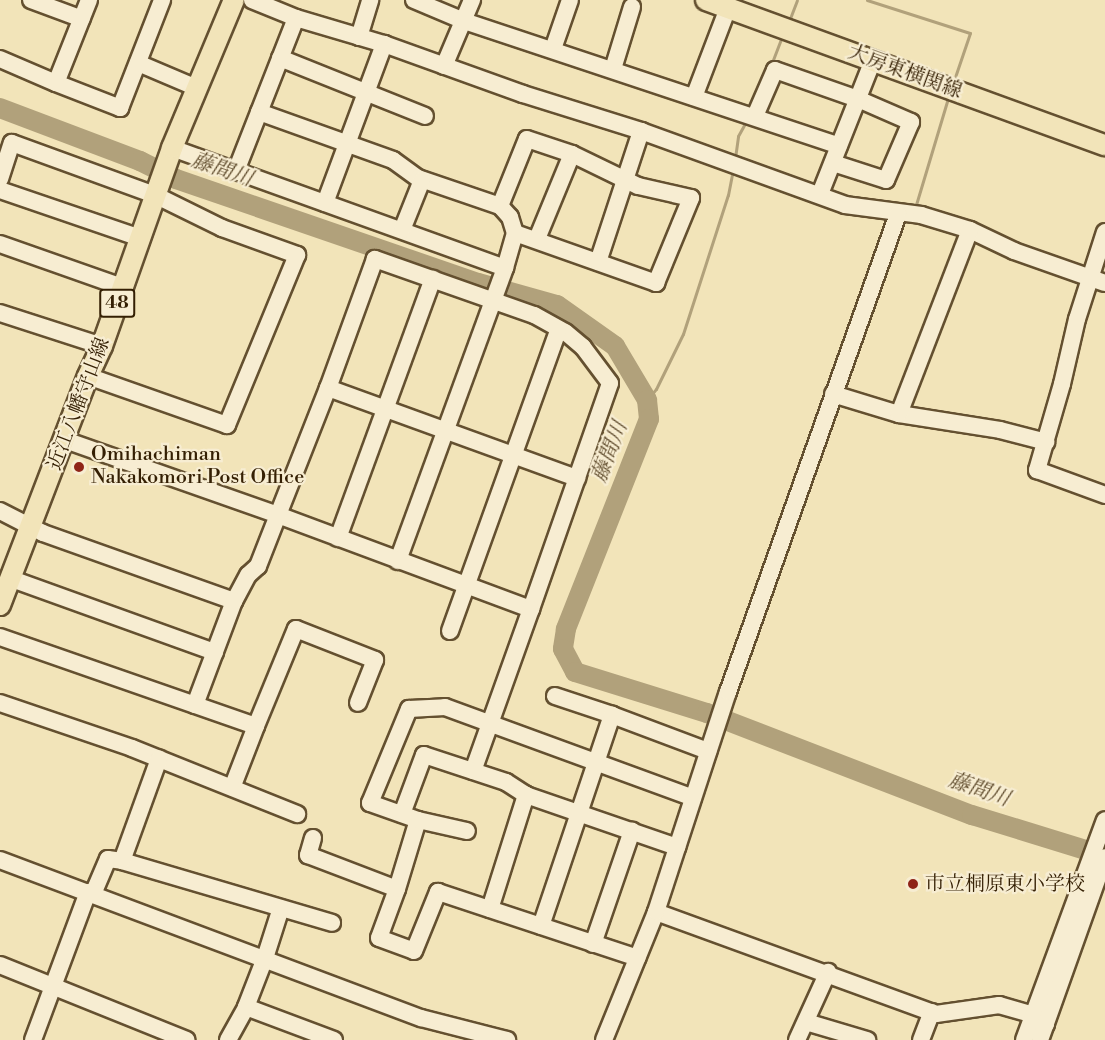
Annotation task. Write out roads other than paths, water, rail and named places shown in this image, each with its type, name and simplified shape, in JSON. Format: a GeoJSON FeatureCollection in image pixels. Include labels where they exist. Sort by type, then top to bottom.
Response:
{"type":"FeatureCollection","features":[{"type":"Feature","properties":{"kind":"main road","name":"近江八幡守山線"},"geometry":{"type":"LineString","coordinates":[[0,605],[65,441],[88,376],[102,346],[172,148],[234,0]]}},
{"type":"Feature","properties":{"kind":"main road","name":"大房東横関線"},"geometry":{"type":"LineString","coordinates":[[706,0],[1105,145]]}},
{"type":"Feature","properties":{"kind":"street"},"geometry":{"type":"LineString","coordinates":[[32,0],[82,19]]}},
{"type":"Feature","properties":{"kind":"street"},"geometry":{"type":"LineString","coordinates":[[56,84],[89,0]]}},
{"type":"Feature","properties":{"kind":"street"},"geometry":{"type":"LineString","coordinates":[[0,59],[56,84],[120,108],[162,0]]}},
{"type":"Feature","properties":{"kind":"street"},"geometry":{"type":"LineString","coordinates":[[252,0],[296,18],[384,44],[523,94],[640,131],[820,194],[845,205],[898,214],[921,215],[967,235],[1097,281]]}},
{"type":"Feature","properties":{"kind":"street"},"geometry":{"type":"LineString","coordinates":[[359,37],[370,0]]}},
{"type":"Feature","properties":{"kind":"street"},"geometry":{"type":"LineString","coordinates":[[414,0],[464,21],[755,116],[839,146]]}},
{"type":"Feature","properties":{"kind":"street"},"geometry":{"type":"LineString","coordinates":[[444,66],[456,31],[464,21],[472,0]]}},
{"type":"Feature","properties":{"kind":"street"},"geometry":{"type":"LineString","coordinates":[[553,49],[570,0]]}},
{"type":"Feature","properties":{"kind":"street"},"geometry":{"type":"LineString","coordinates":[[613,69],[632,7]]}},
{"type":"Feature","properties":{"kind":"street"},"geometry":{"type":"LineString","coordinates":[[694,97],[728,8]]}},
{"type":"Feature","properties":{"kind":"street"},"geometry":{"type":"LineString","coordinates":[[236,171],[296,18]]}},
{"type":"Feature","properties":{"kind":"street"},"geometry":{"type":"LineString","coordinates":[[325,203],[384,44]]}},
{"type":"Feature","properties":{"kind":"street"},"geometry":{"type":"LineString","coordinates":[[280,58],[425,116]]}},
{"type":"Feature","properties":{"kind":"street"},"geometry":{"type":"LineString","coordinates":[[820,194],[873,60]]}},
{"type":"Feature","properties":{"kind":"street"},"geometry":{"type":"LineString","coordinates":[[138,63],[197,88]]}},
{"type":"Feature","properties":{"kind":"street"},"geometry":{"type":"LineString","coordinates":[[755,116],[775,70],[858,99],[911,122],[886,180],[833,163]]}},
{"type":"Feature","properties":{"kind":"street"},"geometry":{"type":"LineString","coordinates":[[259,112],[393,160],[422,180],[500,206],[510,217],[515,233],[505,268],[491,301],[447,430],[398,561]]}},
{"type":"Feature","properties":{"kind":"street"},"geometry":{"type":"LineString","coordinates":[[598,262],[640,131]]}},
{"type":"Feature","properties":{"kind":"street"},"geometry":{"type":"LineString","coordinates":[[500,206],[528,139],[572,154],[624,177],[638,186],[691,198],[656,283],[515,233]]}},
{"type":"Feature","properties":{"kind":"street"},"geometry":{"type":"LineString","coordinates":[[0,179],[12,143],[155,195],[222,228],[297,255],[227,425],[88,376]]}},
{"type":"Feature","properties":{"kind":"street"},"geometry":{"type":"LineString","coordinates":[[172,148],[505,268]]}},
{"type":"Feature","properties":{"kind":"street"},"geometry":{"type":"LineString","coordinates":[[537,239],[572,154]]}},
{"type":"Feature","properties":{"kind":"street"},"geometry":{"type":"LineString","coordinates":[[402,230],[422,180]]}},
{"type":"Feature","properties":{"kind":"street"},"geometry":{"type":"LineString","coordinates":[[0,190],[140,238]]}},
{"type":"Feature","properties":{"kind":"street"},"geometry":{"type":"LineString","coordinates":[[604,1040],[656,912],[728,692],[898,214]]}},
{"type":"Feature","properties":{"kind":"street"},"geometry":{"type":"LineString","coordinates":[[1105,232],[1097,281],[1037,470],[1105,495]]}},
{"type":"Feature","properties":{"kind":"street"},"geometry":{"type":"LineString","coordinates":[[899,414],[967,235]]}},
{"type":"Feature","properties":{"kind":"street"},"geometry":{"type":"LineString","coordinates":[[0,244],[122,287]]}},
{"type":"Feature","properties":{"kind":"street"},"geometry":{"type":"LineString","coordinates":[[195,705],[234,601],[248,575],[258,566],[328,388],[375,258],[534,315],[583,346],[610,383],[473,771]]}},
{"type":"Feature","properties":{"kind":"street"},"geometry":{"type":"LineString","coordinates":[[339,538],[433,279]]}},
{"type":"Feature","properties":{"kind":"street"},"geometry":{"type":"LineString","coordinates":[[0,312],[102,346]]}},
{"type":"Feature","properties":{"kind":"street"},"geometry":{"type":"LineString","coordinates":[[450,632],[559,329]]}},
{"type":"Feature","properties":{"kind":"street"},"geometry":{"type":"LineString","coordinates":[[328,388],[577,478]]}},
{"type":"Feature","properties":{"kind":"street"},"geometry":{"type":"LineString","coordinates":[[833,394],[899,414],[1000,430],[1046,442]]}},
{"type":"Feature","properties":{"kind":"street"},"geometry":{"type":"LineString","coordinates":[[65,441],[278,515],[531,609]]}},
{"type":"Feature","properties":{"kind":"street"},"geometry":{"type":"LineString","coordinates":[[0,511],[31,526],[234,601]]}},
{"type":"Feature","properties":{"kind":"street"},"geometry":{"type":"LineString","coordinates":[[9,578],[215,652]]}},
{"type":"Feature","properties":{"kind":"street"},"geometry":{"type":"LineString","coordinates":[[232,788],[296,630],[375,660],[358,703]]}},
{"type":"Feature","properties":{"kind":"street"},"geometry":{"type":"LineString","coordinates":[[0,637],[256,726]]}},
{"type":"Feature","properties":{"kind":"street"},"geometry":{"type":"LineString","coordinates":[[555,696],[710,746]]}},
{"type":"Feature","properties":{"kind":"street"},"geometry":{"type":"LineString","coordinates":[[0,703],[159,759],[297,814]]}},
{"type":"Feature","properties":{"kind":"street"},"geometry":{"type":"LineString","coordinates":[[467,831],[418,820],[370,803],[409,708],[445,707],[693,798]]}},
{"type":"Feature","properties":{"kind":"street"},"geometry":{"type":"LineString","coordinates":[[541,926],[581,814],[612,715]]}},
{"type":"Feature","properties":{"kind":"street"},"geometry":{"type":"LineString","coordinates":[[402,814],[424,754],[506,782],[526,795],[677,847]]}},
{"type":"Feature","properties":{"kind":"street"},"geometry":{"type":"LineString","coordinates":[[122,861],[159,759]]}},
{"type":"Feature","properties":{"kind":"street"},"geometry":{"type":"LineString","coordinates":[[490,909],[526,795]]}},
{"type":"Feature","properties":{"kind":"street"},"geometry":{"type":"LineString","coordinates":[[418,820],[379,938],[414,951],[438,892],[637,958]]}},
{"type":"Feature","properties":{"kind":"street"},"geometry":{"type":"LineString","coordinates":[[1024,1040],[1039,1019],[1099,861],[1103,826]]}},
{"type":"Feature","properties":{"kind":"street"},"geometry":{"type":"LineString","coordinates":[[594,944],[632,831]]}},
{"type":"Feature","properties":{"kind":"street"},"geometry":{"type":"LineString","coordinates":[[313,838],[308,855],[397,889]]}},
{"type":"Feature","properties":{"kind":"street"},"geometry":{"type":"LineString","coordinates":[[33,1040],[90,893],[108,859],[122,861],[332,923]]}},
{"type":"Feature","properties":{"kind":"street"},"geometry":{"type":"LineString","coordinates":[[0,860],[430,1021],[507,1040]]}},
{"type":"Feature","properties":{"kind":"street"},"geometry":{"type":"LineString","coordinates":[[228,1040],[246,1007],[265,958],[280,908]]}},
{"type":"Feature","properties":{"kind":"street"},"geometry":{"type":"LineString","coordinates":[[656,912],[828,972],[932,1012],[951,1014],[999,1005],[1039,1019]]}},
{"type":"Feature","properties":{"kind":"street"},"geometry":{"type":"LineString","coordinates":[[0,965],[53,985],[152,1028],[187,1040]]}},
{"type":"Feature","properties":{"kind":"street"},"geometry":{"type":"LineString","coordinates":[[797,1040],[828,972]]}},
{"type":"Feature","properties":{"kind":"street"},"geometry":{"type":"LineString","coordinates":[[246,1007],[334,1040]]}},
{"type":"Feature","properties":{"kind":"street"},"geometry":{"type":"LineString","coordinates":[[921,1040],[932,1012]]}},
{"type":"Feature","properties":{"kind":"street"},"geometry":{"type":"LineString","coordinates":[[1039,1019],[1040,1040]]}},
{"type":"Feature","properties":{"kind":"street"},"geometry":{"type":"LineString","coordinates":[[806,1022],[867,1040]]}},
{"type":"Feature","properties":{"kind":"waterway"},"geometry":{"type":"LineString","coordinates":[[789,21],[797,0]]}},
{"type":"Feature","properties":{"kind":"waterway"},"geometry":{"type":"LineString","coordinates":[[867,0],[970,33],[953,83]]}},
{"type":"Feature","properties":{"kind":"waterway"},"geometry":{"type":"LineString","coordinates":[[771,65],[782,37]]}},
{"type":"Feature","properties":{"kind":"waterway"},"geometry":{"type":"LineString","coordinates":[[915,208],[949,95]]}},
{"type":"Feature","properties":{"kind":"waterway","name":"藤間川"},"geometry":{"type":"LineString","coordinates":[[0,108],[140,161],[176,179],[478,283],[557,305],[615,346],[647,400],[649,419],[566,629],[563,649],[575,672],[707,713],[972,815],[1105,856]]}},
{"type":"Feature","properties":{"kind":"waterway"},"geometry":{"type":"LineString","coordinates":[[735,158],[738,136],[747,120]]}},
{"type":"Feature","properties":{"kind":"waterway"},"geometry":{"type":"LineString","coordinates":[[647,400],[656,389],[683,334],[728,195],[733,170]]}},
{"type":"Feature","properties":{"kind":"waterway"},"geometry":{"type":"LineString","coordinates":[[988,248],[1001,254]]}},
{"type":"Feature","properties":{"kind":"waterway"},"geometry":{"type":"LineString","coordinates":[[1024,263],[1058,275]]}},
{"type":"Feature","properties":{"kind":"place","name":"Omihachiman Nakakomori Post Office"},"geometry":{"type":"Point","coordinates":[79,467]}},
{"type":"Feature","properties":{"kind":"place","name":"市立桐原東小学校"},"geometry":{"type":"Point","coordinates":[913,884]}}]}
